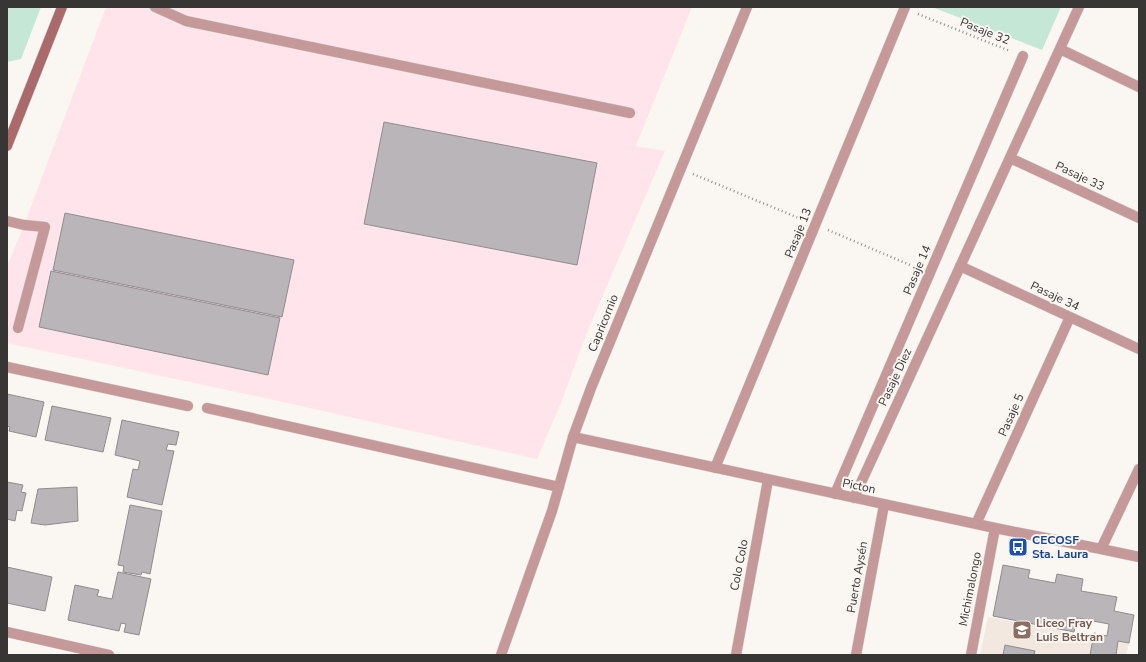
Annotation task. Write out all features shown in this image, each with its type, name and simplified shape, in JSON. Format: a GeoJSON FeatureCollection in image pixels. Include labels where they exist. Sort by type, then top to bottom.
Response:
{"type":"FeatureCollection","features":[{"type":"Feature","properties":{"kind":"main road"},"geometry":{"type":"LineString","coordinates":[[7,146],[62,7]]}},
{"type":"Feature","properties":{"kind":"street"},"geometry":{"type":"LineString","coordinates":[[155,7],[186,21],[630,113]]}},
{"type":"Feature","properties":{"kind":"street","name":"Capricornio"},"geometry":{"type":"LineString","coordinates":[[500,655],[545,532],[574,437],[591,388],[747,7]]}},
{"type":"Feature","properties":{"kind":"street"},"geometry":{"type":"LineString","coordinates":[[960,266],[1079,7]]}},
{"type":"Feature","properties":{"kind":"street","name":"Pasaje 13"},"geometry":{"type":"LineString","coordinates":[[715,468],[904,8]]}},
{"type":"Feature","properties":{"kind":"street"},"geometry":{"type":"LineString","coordinates":[[1060,49],[1139,87]]}},
{"type":"Feature","properties":{"kind":"street","name":"Pasaje 14"},"geometry":{"type":"LineString","coordinates":[[835,494],[1023,56]]}},
{"type":"Feature","properties":{"kind":"street","name":"Pasaje 33"},"geometry":{"type":"LineString","coordinates":[[1010,158],[1139,218]]}},
{"type":"Feature","properties":{"kind":"street"},"geometry":{"type":"LineString","coordinates":[[7,221],[24,225],[45,227],[18,328]]}},
{"type":"Feature","properties":{"kind":"street","name":"Pasaje 34"},"geometry":{"type":"LineString","coordinates":[[960,266],[1139,349]]}},
{"type":"Feature","properties":{"kind":"street","name":"Pasaje Diez"},"geometry":{"type":"LineString","coordinates":[[854,498],[960,266]]}},
{"type":"Feature","properties":{"kind":"street","name":"Pasaje 5"},"geometry":{"type":"LineString","coordinates":[[976,524],[1070,317]]}},
{"type":"Feature","properties":{"kind":"street"},"geometry":{"type":"LineString","coordinates":[[7,367],[188,406]]}},
{"type":"Feature","properties":{"kind":"street"},"geometry":{"type":"LineString","coordinates":[[207,408],[559,487]]}},
{"type":"Feature","properties":{"kind":"street","name":"Picton"},"geometry":{"type":"LineString","coordinates":[[574,437],[884,505],[1139,557]]}},
{"type":"Feature","properties":{"kind":"street"},"geometry":{"type":"LineString","coordinates":[[1101,549],[1139,468]]}},
{"type":"Feature","properties":{"kind":"street","name":"Colo Colo"},"geometry":{"type":"LineString","coordinates":[[736,655],[768,480]]}},
{"type":"Feature","properties":{"kind":"street","name":"Puerto Aysén"},"geometry":{"type":"LineString","coordinates":[[856,655],[884,505]]}},
{"type":"Feature","properties":{"kind":"street","name":"Michimalongo"},"geometry":{"type":"LineString","coordinates":[[971,655],[995,528]]}},
{"type":"Feature","properties":{"kind":"street"},"geometry":{"type":"LineString","coordinates":[[7,632],[109,655]]}},
{"type":"Feature","properties":{"kind":"path","name":"Pasaje 32"},"geometry":{"type":"LineString","coordinates":[[904,8],[1023,56]]}},
{"type":"Feature","properties":{"kind":"shaded area"},"geometry":{"type":"Polygon","coordinates":[[[106,7],[692,7],[636,146],[665,151],[588,330],[561,403],[537,459],[274,400],[7,343],[7,266],[24,225],[106,7]]]}},
{"type":"Feature","properties":{"kind":"shaded area","name":"Liceo Fray Luis Beltran"},"geometry":{"type":"Polygon","coordinates":[[[988,617],[1129,643],[1126,655],[980,655],[988,617]]]}},
{"type":"Feature","properties":{"kind":"green space"},"geometry":{"type":"Polygon","coordinates":[[[7,7],[41,7],[21,59],[7,62],[7,7]]]}},
{"type":"Feature","properties":{"kind":"green space"},"geometry":{"type":"Polygon","coordinates":[[[932,7],[1061,7],[1042,50],[932,7]]]}},
{"type":"Feature","properties":{"kind":"building"},"geometry":{"type":"Polygon","coordinates":[[[384,122],[597,163],[577,265],[364,224],[384,122]]]}},
{"type":"Feature","properties":{"kind":"building"},"geometry":{"type":"Polygon","coordinates":[[[65,213],[294,260],[282,317],[53,270],[65,213]]]}},
{"type":"Feature","properties":{"kind":"building"},"geometry":{"type":"Polygon","coordinates":[[[51,271],[280,318],[268,375],[39,327],[51,271]]]}},
{"type":"Feature","properties":{"kind":"building"},"geometry":{"type":"Polygon","coordinates":[[[7,394],[44,402],[36,437],[9,431],[10,427],[7,426],[7,394]]]}},
{"type":"Feature","properties":{"kind":"building"},"geometry":{"type":"Polygon","coordinates":[[[52,406],[111,418],[103,452],[45,440],[52,406]]]}},
{"type":"Feature","properties":{"kind":"building"},"geometry":{"type":"Polygon","coordinates":[[[122,420],[179,432],[176,445],[168,444],[166,450],[174,451],[162,505],[127,497],[133,469],[138,470],[140,461],[115,455],[122,420]]]}},
{"type":"Feature","properties":{"kind":"building"},"geometry":{"type":"Polygon","coordinates":[[[7,482],[23,485],[21,492],[26,493],[22,511],[17,510],[15,521],[7,519],[7,482]]]}},
{"type":"Feature","properties":{"kind":"building"},"geometry":{"type":"Polygon","coordinates":[[[77,487],[78,521],[45,525],[31,523],[38,489],[77,487]]]}},
{"type":"Feature","properties":{"kind":"building"},"geometry":{"type":"Polygon","coordinates":[[[130,505],[162,511],[150,574],[142,572],[141,575],[123,572],[124,566],[118,565],[130,505]]]}},
{"type":"Feature","properties":{"kind":"building"},"geometry":{"type":"Polygon","coordinates":[[[1003,565],[1030,570],[1028,578],[1055,583],[1057,574],[1083,579],[1081,591],[1117,597],[1114,611],[1134,615],[1129,643],[1118,641],[1116,655],[1090,655],[1094,633],[1107,636],[1109,624],[1077,618],[1074,632],[993,616],[1003,565]]]}},
{"type":"Feature","properties":{"kind":"building"},"geometry":{"type":"Polygon","coordinates":[[[7,567],[52,577],[45,611],[7,603],[7,567]]]}},
{"type":"Feature","properties":{"kind":"building"},"geometry":{"type":"Polygon","coordinates":[[[118,572],[151,579],[139,635],[124,632],[126,624],[121,623],[119,631],[68,620],[75,585],[99,590],[97,596],[112,599],[118,572]]]}},
{"type":"Feature","properties":{"kind":"building"},"geometry":{"type":"Polygon","coordinates":[[[1005,645],[1035,651],[1034,655],[1003,655],[1005,645]]]}},
{"type":"Feature","properties":{"kind":"place","name":"CECOSF Sta. Laura"},"geometry":{"type":"Point","coordinates":[1018,547]}},
{"type":"Feature","properties":{"kind":"place","name":"Liceo Fray Luis Beltran"},"geometry":{"type":"Point","coordinates":[1022,630]}}]}
